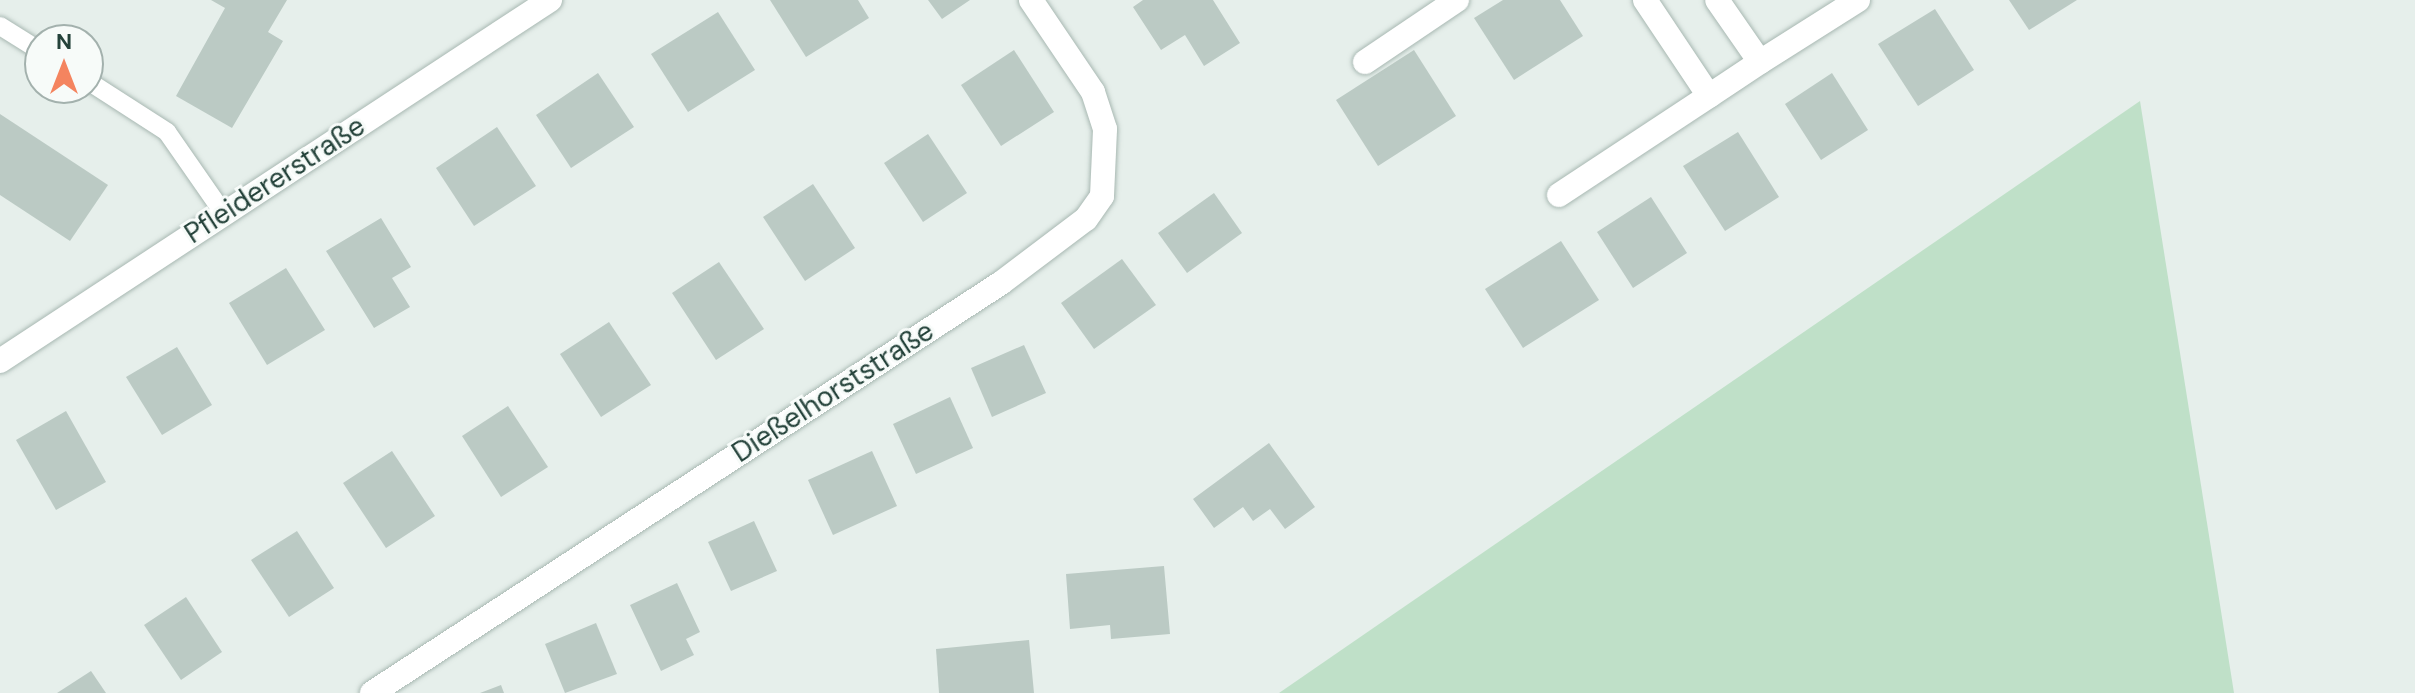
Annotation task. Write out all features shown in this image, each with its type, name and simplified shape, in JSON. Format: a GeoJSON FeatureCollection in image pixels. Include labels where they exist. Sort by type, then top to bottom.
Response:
{"type":"FeatureCollection","features":[{"type":"Feature","properties":{"kind":"street","name":"Pfleidererstraße"},"geometry":{"type":"LineString","coordinates":[[2,356],[550,0]]}},
{"type":"Feature","properties":{"kind":"street","name":"Dießelhorststraße"},"geometry":{"type":"LineString","coordinates":[[372,693],[1001,283],[1086,219],[1102,196],[1105,129],[1093,92],[1031,0]]}},
{"type":"Feature","properties":{"kind":"street"},"geometry":{"type":"LineString","coordinates":[[1365,62],[1457,0]]}},
{"type":"Feature","properties":{"kind":"street"},"geometry":{"type":"LineString","coordinates":[[1645,0],[1709,96]]}},
{"type":"Feature","properties":{"kind":"street"},"geometry":{"type":"LineString","coordinates":[[1717,0],[1760,62]]}},
{"type":"Feature","properties":{"kind":"street"},"geometry":{"type":"LineString","coordinates":[[1559,195],[1858,0]]}},
{"type":"Feature","properties":{"kind":"lane"},"geometry":{"type":"LineString","coordinates":[[0,26],[24,41]]}},
{"type":"Feature","properties":{"kind":"lane"},"geometry":{"type":"LineString","coordinates":[[104,91],[167,132],[224,214]]}},
{"type":"Feature","properties":{"kind":"green space"},"geometry":{"type":"Polygon","coordinates":[[[2140,101],[2234,693],[1279,693],[1398,611],[2140,101]]]}},
{"type":"Feature","properties":{"kind":"building"},"geometry":{"type":"Polygon","coordinates":[[[211,0],[287,0],[268,32],[283,41],[232,128],[176,96],[225,8],[211,0]]]}},
{"type":"Feature","properties":{"kind":"building"},"geometry":{"type":"Polygon","coordinates":[[[770,0],[858,0],[869,18],[806,57],[770,0]]]}},
{"type":"Feature","properties":{"kind":"building"},"geometry":{"type":"Polygon","coordinates":[[[928,0],[970,0],[942,19],[928,0]]]}},
{"type":"Feature","properties":{"kind":"building"},"geometry":{"type":"Polygon","coordinates":[[[1143,0],[1213,0],[1240,43],[1204,66],[1185,35],[1161,50],[1133,7],[1143,0]]]}},
{"type":"Feature","properties":{"kind":"building"},"geometry":{"type":"Polygon","coordinates":[[[1503,0],[1560,0],[1583,36],[1514,80],[1474,18],[1503,0]]]}},
{"type":"Feature","properties":{"kind":"building"},"geometry":{"type":"Polygon","coordinates":[[[2009,0],[2077,0],[2029,30],[2009,0]]]}},
{"type":"Feature","properties":{"kind":"building"},"geometry":{"type":"Polygon","coordinates":[[[1935,9],[1974,70],[1918,106],[1878,44],[1935,9]]]}},
{"type":"Feature","properties":{"kind":"building"},"geometry":{"type":"Polygon","coordinates":[[[718,12],[755,70],[688,112],[651,54],[718,12]]]}},
{"type":"Feature","properties":{"kind":"building"},"geometry":{"type":"Polygon","coordinates":[[[1014,50],[1054,112],[1001,146],[961,85],[1014,50]]]}},
{"type":"Feature","properties":{"kind":"building"},"geometry":{"type":"Polygon","coordinates":[[[1414,50],[1456,116],[1378,166],[1336,100],[1414,50]]]}},
{"type":"Feature","properties":{"kind":"building"},"geometry":{"type":"Polygon","coordinates":[[[598,73],[634,127],[571,168],[536,115],[598,73]]]}},
{"type":"Feature","properties":{"kind":"building"},"geometry":{"type":"Polygon","coordinates":[[[1832,73],[1868,130],[1821,160],[1785,104],[1832,73]]]}},
{"type":"Feature","properties":{"kind":"building"},"geometry":{"type":"Polygon","coordinates":[[[0,114],[108,185],[70,241],[0,195],[0,114]]]}},
{"type":"Feature","properties":{"kind":"building"},"geometry":{"type":"Polygon","coordinates":[[[497,127],[536,186],[474,226],[436,168],[497,127]]]}},
{"type":"Feature","properties":{"kind":"building"},"geometry":{"type":"Polygon","coordinates":[[[1738,132],[1779,197],[1725,231],[1683,166],[1738,132]]]}},
{"type":"Feature","properties":{"kind":"building"},"geometry":{"type":"Polygon","coordinates":[[[928,134],[967,193],[923,222],[884,163],[928,134]]]}},
{"type":"Feature","properties":{"kind":"building"},"geometry":{"type":"Polygon","coordinates":[[[813,184],[855,248],[805,281],[763,217],[813,184]]]}},
{"type":"Feature","properties":{"kind":"building"},"geometry":{"type":"Polygon","coordinates":[[[1214,193],[1242,233],[1187,273],[1158,233],[1214,193]]]}},
{"type":"Feature","properties":{"kind":"building"},"geometry":{"type":"Polygon","coordinates":[[[1651,197],[1687,253],[1633,288],[1597,232],[1651,197]]]}},
{"type":"Feature","properties":{"kind":"building"},"geometry":{"type":"Polygon","coordinates":[[[381,218],[411,267],[392,278],[410,307],[374,328],[326,251],[381,218]]]}},
{"type":"Feature","properties":{"kind":"building"},"geometry":{"type":"Polygon","coordinates":[[[1561,241],[1599,300],[1523,348],[1485,289],[1561,241]]]}},
{"type":"Feature","properties":{"kind":"building"},"geometry":{"type":"Polygon","coordinates":[[[1122,259],[1156,305],[1094,349],[1061,303],[1122,259]]]}},
{"type":"Feature","properties":{"kind":"building"},"geometry":{"type":"Polygon","coordinates":[[[719,262],[764,329],[716,360],[672,293],[719,262]]]}},
{"type":"Feature","properties":{"kind":"building"},"geometry":{"type":"Polygon","coordinates":[[[286,268],[325,330],[267,365],[229,303],[286,268]]]}},
{"type":"Feature","properties":{"kind":"building"},"geometry":{"type":"Polygon","coordinates":[[[609,322],[651,385],[601,417],[560,354],[609,322]]]}},
{"type":"Feature","properties":{"kind":"building"},"geometry":{"type":"Polygon","coordinates":[[[1024,345],[1046,393],[992,417],[971,368],[1024,345]]]}},
{"type":"Feature","properties":{"kind":"building"},"geometry":{"type":"Polygon","coordinates":[[[177,347],[212,405],[162,435],[126,377],[177,347]]]}},
{"type":"Feature","properties":{"kind":"building"},"geometry":{"type":"Polygon","coordinates":[[[950,397],[973,448],[916,474],[893,424],[950,397]]]}},
{"type":"Feature","properties":{"kind":"building"},"geometry":{"type":"Polygon","coordinates":[[[508,406],[548,467],[501,497],[462,436],[508,406]]]}},
{"type":"Feature","properties":{"kind":"building"},"geometry":{"type":"Polygon","coordinates":[[[66,411],[106,482],[56,510],[16,440],[66,411]]]}},
{"type":"Feature","properties":{"kind":"building"},"geometry":{"type":"Polygon","coordinates":[[[1269,443],[1315,507],[1285,529],[1270,509],[1253,521],[1243,507],[1214,528],[1193,499],[1269,443]]]}},
{"type":"Feature","properties":{"kind":"building"},"geometry":{"type":"Polygon","coordinates":[[[392,451],[435,516],[386,548],[343,483],[392,451]]]}},
{"type":"Feature","properties":{"kind":"building"},"geometry":{"type":"Polygon","coordinates":[[[872,451],[897,506],[833,535],[808,480],[872,451]]]}},
{"type":"Feature","properties":{"kind":"building"},"geometry":{"type":"Polygon","coordinates":[[[754,521],[777,571],[731,591],[708,542],[754,521]]]}},
{"type":"Feature","properties":{"kind":"building"},"geometry":{"type":"Polygon","coordinates":[[[297,531],[334,588],[289,617],[251,560],[297,531]]]}},
{"type":"Feature","properties":{"kind":"building"},"geometry":{"type":"Polygon","coordinates":[[[1164,566],[1170,634],[1111,639],[1110,625],[1070,629],[1066,574],[1164,566]]]}},
{"type":"Feature","properties":{"kind":"building"},"geometry":{"type":"Polygon","coordinates":[[[677,583],[700,632],[686,639],[694,655],[661,671],[630,605],[677,583]]]}},
{"type":"Feature","properties":{"kind":"building"},"geometry":{"type":"Polygon","coordinates":[[[186,597],[222,652],[181,680],[144,625],[186,597]]]}},
{"type":"Feature","properties":{"kind":"building"},"geometry":{"type":"Polygon","coordinates":[[[596,623],[617,674],[565,693],[545,644],[596,623]]]}},
{"type":"Feature","properties":{"kind":"building"},"geometry":{"type":"Polygon","coordinates":[[[1029,640],[1034,693],[939,693],[936,649],[1029,640]]]}},
{"type":"Feature","properties":{"kind":"building"},"geometry":{"type":"Polygon","coordinates":[[[91,671],[106,693],[57,693],[91,671]]]}},
{"type":"Feature","properties":{"kind":"building"},"geometry":{"type":"Polygon","coordinates":[[[501,685],[504,693],[480,693],[501,685]]]}}]}
